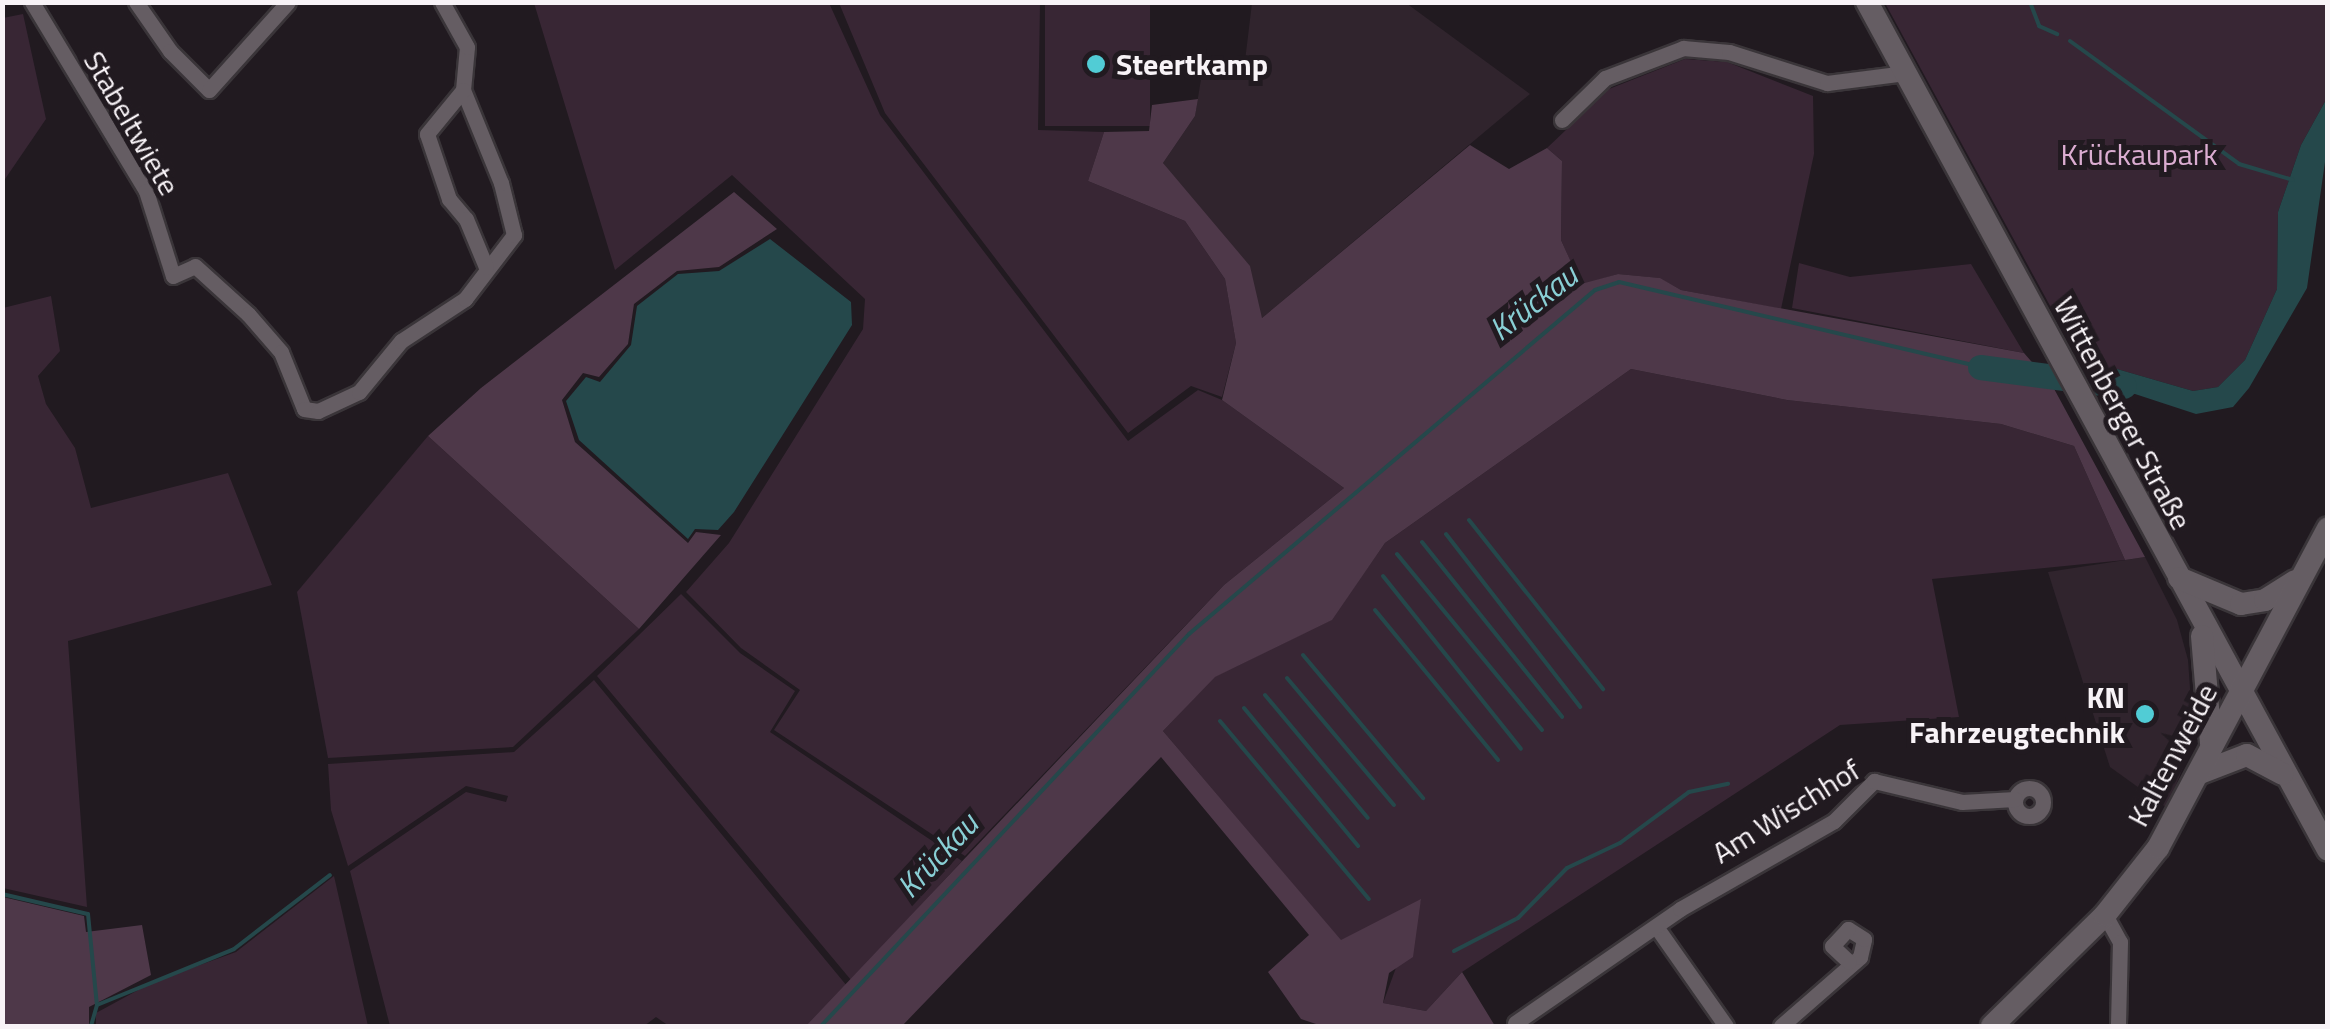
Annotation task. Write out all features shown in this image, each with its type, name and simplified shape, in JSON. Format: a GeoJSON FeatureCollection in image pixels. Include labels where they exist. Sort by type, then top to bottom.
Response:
{"type":"FeatureCollection","features":[{"type":"Feature","properties":{"kind":"main road","name":"Wittenberger Straße"},"geometry":{"type":"LineString","coordinates":[[1868,2],[2328,850]]}},
{"type":"Feature","properties":{"kind":"main road","name":"Kaltenweide"},"geometry":{"type":"LineString","coordinates":[[1992,1026],[2105,915],[2158,848],[2328,528]]}},
{"type":"Feature","properties":{"kind":"main road"},"geometry":{"type":"LineString","coordinates":[[2177,577],[2241,604],[2265,600],[2298,579]]}},
{"type":"Feature","properties":{"kind":"main road"},"geometry":{"type":"LineString","coordinates":[[2197,613],[2211,694],[2206,762],[2247,755],[2288,779]]}},
{"type":"Feature","properties":{"kind":"street","name":"Stabeltwiete"},"geometry":{"type":"LineString","coordinates":[[32,2],[146,192],[173,276],[194,266],[281,352],[304,409],[318,410],[359,392],[401,340],[465,299],[486,267]]}},
{"type":"Feature","properties":{"kind":"street"},"geometry":{"type":"LineString","coordinates":[[136,2],[170,52],[209,90],[288,2]]}},
{"type":"Feature","properties":{"kind":"street"},"geometry":{"type":"LineString","coordinates":[[442,2],[459,23],[467,47],[462,90],[514,220],[514,235],[486,267],[466,219],[449,198],[428,134],[462,90]]}},
{"type":"Feature","properties":{"kind":"street"},"geometry":{"type":"LineString","coordinates":[[1562,120],[1605,78],[1670,50],[1728,52],[1827,82],[1905,72]]}},
{"type":"Feature","properties":{"kind":"street","name":"Am Wischhof"},"geometry":{"type":"LineString","coordinates":[[1515,1023],[1656,928],[1834,820],[1874,781],[1962,802],[2015,799]]}},
{"type":"Feature","properties":{"kind":"street"},"geometry":{"type":"LineString","coordinates":[[2105,915],[2120,942],[2118,1026]]}},
{"type":"Feature","properties":{"kind":"street"},"geometry":{"type":"LineString","coordinates":[[1656,928],[1726,1026]]}},
{"type":"Feature","properties":{"kind":"street"},"geometry":{"type":"LineString","coordinates":[[1781,1026],[1849,962]]}},
{"type":"Feature","properties":{"kind":"shaded area"},"geometry":{"type":"Polygon","coordinates":[[[1252,3],[1406,3],[1530,94],[1262,318],[1163,163],[1195,116],[1204,61],[1245,61],[1252,3]]]}},
{"type":"Feature","properties":{"kind":"shaded area"},"geometry":{"type":"Polygon","coordinates":[[[1198,99],[1195,116],[1163,163],[1250,266],[1262,318],[1470,145],[1509,169],[1547,148],[1562,161],[1561,240],[1581,284],[1618,274],[1660,278],[1681,290],[2024,353],[2052,385],[2145,557],[2125,560],[2074,446],[2001,424],[1787,400],[1631,369],[1385,543],[1332,620],[1215,677],[1163,731],[1341,940],[1421,899],[1413,957],[1389,973],[1383,1003],[1426,1011],[1462,972],[1495,1026],[1322,1026],[1301,1019],[1268,972],[1309,935],[1161,757],[902,1026],[806,1026],[1224,585],[1344,488],[1222,400],[1236,343],[1225,279],[1185,221],[1088,181],[1104,132],[1149,131],[1152,105],[1198,99]]]}},
{"type":"Feature","properties":{"kind":"shaded area"},"geometry":{"type":"Polygon","coordinates":[[[734,192],[777,229],[719,267],[677,271],[634,304],[628,344],[599,377],[583,373],[562,400],[575,442],[688,543],[696,532],[721,535],[639,629],[428,436],[481,388],[734,192]]]}},
{"type":"Feature","properties":{"kind":"shaded area"},"geometry":{"type":"Polygon","coordinates":[[[2145,557],[2177,620],[2188,660],[2192,717],[2183,767],[2167,808],[2110,767],[2048,572],[2145,557]]]}},
{"type":"Feature","properties":{"kind":"shaded area"},"geometry":{"type":"Polygon","coordinates":[[[3,897],[84,916],[86,932],[142,925],[151,975],[89,1007],[89,1026],[3,1026],[3,897]]]}},
{"type":"Feature","properties":{"kind":"green space"},"geometry":{"type":"Polygon","coordinates":[[[534,3],[829,3],[880,115],[1128,441],[1198,390],[1222,400],[1344,488],[1224,585],[965,856],[774,730],[800,690],[741,648],[686,592],[729,543],[863,329],[865,299],[732,175],[615,270],[534,3]]]}},
{"type":"Feature","properties":{"kind":"green space"},"geometry":{"type":"Polygon","coordinates":[[[839,3],[1040,3],[1038,130],[1104,132],[1088,181],[1185,221],[1225,279],[1236,343],[1222,397],[1191,386],[1128,433],[885,113],[839,3]]]}},
{"type":"Feature","properties":{"kind":"green space","name":"Steertkamp"},"geometry":{"type":"Polygon","coordinates":[[[1045,3],[1150,3],[1150,126],[1045,126],[1045,3]]]}},
{"type":"Feature","properties":{"kind":"green space","name":"Krückaupark"},"geometry":{"type":"Polygon","coordinates":[[[1885,3],[2327,3],[2327,98],[2301,145],[2278,212],[2277,289],[2245,360],[2218,387],[2193,391],[2117,369],[2085,370],[1885,3]]]}},
{"type":"Feature","properties":{"kind":"green space"},"geometry":{"type":"Polygon","coordinates":[[[23,14],[46,119],[3,182],[3,18],[23,14]]]}},
{"type":"Feature","properties":{"kind":"green space"},"geometry":{"type":"Polygon","coordinates":[[[1685,59],[1727,62],[1813,96],[1814,154],[1781,309],[1681,290],[1659,278],[1618,274],[1581,285],[1561,240],[1562,161],[1547,148],[1609,89],[1685,59]]]}},
{"type":"Feature","properties":{"kind":"green space"},"geometry":{"type":"Polygon","coordinates":[[[1799,263],[1850,277],[1971,264],[2024,353],[1792,308],[1799,263]]]}},
{"type":"Feature","properties":{"kind":"green space"},"geometry":{"type":"Polygon","coordinates":[[[51,296],[60,351],[38,376],[46,404],[75,448],[91,508],[228,473],[272,585],[68,641],[87,907],[3,888],[3,308],[51,296]]]}},
{"type":"Feature","properties":{"kind":"green space"},"geometry":{"type":"Polygon","coordinates":[[[1631,369],[1787,400],[2001,424],[2074,446],[2125,560],[1932,579],[1959,717],[1840,725],[1462,972],[1426,1011],[1383,1003],[1421,900],[1341,941],[1163,731],[1214,677],[1331,620],[1385,543],[1631,369]]]}},
{"type":"Feature","properties":{"kind":"green space"},"geometry":{"type":"Polygon","coordinates":[[[428,436],[639,629],[513,747],[328,758],[297,592],[428,436]]]}},
{"type":"Feature","properties":{"kind":"green space"},"geometry":{"type":"Polygon","coordinates":[[[681,594],[740,653],[795,691],[770,732],[962,861],[851,980],[597,676],[681,594]]]}},
{"type":"Feature","properties":{"kind":"green space"},"geometry":{"type":"Polygon","coordinates":[[[594,680],[847,986],[807,1026],[669,1026],[656,1017],[644,1026],[390,1026],[350,871],[466,792],[506,802],[508,796],[466,786],[348,866],[331,810],[328,764],[514,752],[594,680]]]}},
{"type":"Feature","properties":{"kind":"green space"},"geometry":{"type":"Polygon","coordinates":[[[334,876],[368,1026],[96,1026],[96,1013],[153,982],[236,952],[334,876]]]}},
{"type":"Feature","properties":{"kind":"water"},"geometry":{"type":"Polygon","coordinates":[[[2327,98],[2327,148],[2307,288],[2249,388],[2233,407],[2196,414],[2135,394],[2101,394],[2085,370],[2117,369],[2193,391],[2218,387],[2245,360],[2277,289],[2278,212],[2301,145],[2327,98]]]}},
{"type":"Feature","properties":{"kind":"water"},"geometry":{"type":"Polygon","coordinates":[[[770,239],[851,302],[852,325],[734,512],[718,530],[695,529],[688,539],[579,440],[566,401],[586,377],[600,382],[631,345],[637,306],[678,274],[719,271],[770,239]]]}},
{"type":"Feature","properties":{"kind":"waterway"},"geometry":{"type":"LineString","coordinates":[[2030,2],[2039,26],[2057,34]]}},
{"type":"Feature","properties":{"kind":"waterway"},"geometry":{"type":"LineString","coordinates":[[2070,41],[2239,164],[2293,180]]}},
{"type":"Feature","properties":{"kind":"waterway","name":"Krückau"},"geometry":{"type":"LineString","coordinates":[[821,1026],[1189,634],[1595,290],[1619,282],[1980,367]]}},
{"type":"Feature","properties":{"kind":"waterway","name":"Krückau"},"geometry":{"type":"LineString","coordinates":[[1980,367],[2124,386]]}},
{"type":"Feature","properties":{"kind":"waterway"},"geometry":{"type":"LineString","coordinates":[[1469,520],[1603,689]]}},
{"type":"Feature","properties":{"kind":"waterway"},"geometry":{"type":"LineString","coordinates":[[1446,534],[1580,707]]}},
{"type":"Feature","properties":{"kind":"waterway"},"geometry":{"type":"LineString","coordinates":[[1422,542],[1562,717]]}},
{"type":"Feature","properties":{"kind":"waterway"},"geometry":{"type":"LineString","coordinates":[[1397,554],[1542,730]]}},
{"type":"Feature","properties":{"kind":"waterway"},"geometry":{"type":"LineString","coordinates":[[1383,576],[1521,749]]}},
{"type":"Feature","properties":{"kind":"waterway"},"geometry":{"type":"LineString","coordinates":[[1375,610],[1498,760]]}},
{"type":"Feature","properties":{"kind":"waterway"},"geometry":{"type":"LineString","coordinates":[[1303,655],[1423,798]]}},
{"type":"Feature","properties":{"kind":"waterway"},"geometry":{"type":"LineString","coordinates":[[1287,678],[1394,805]]}},
{"type":"Feature","properties":{"kind":"waterway"},"geometry":{"type":"LineString","coordinates":[[1265,695],[1368,818]]}},
{"type":"Feature","properties":{"kind":"waterway"},"geometry":{"type":"LineString","coordinates":[[1244,708],[1358,846]]}},
{"type":"Feature","properties":{"kind":"waterway"},"geometry":{"type":"LineString","coordinates":[[1220,721],[1369,899]]}},
{"type":"Feature","properties":{"kind":"waterway"},"geometry":{"type":"LineString","coordinates":[[1454,951],[1518,918],[1567,868],[1620,843],[1689,792],[1728,784]]}},
{"type":"Feature","properties":{"kind":"waterway"},"geometry":{"type":"LineString","coordinates":[[97,1005],[234,949],[330,875]]}},
{"type":"Feature","properties":{"kind":"waterway"},"geometry":{"type":"LineString","coordinates":[[2,894],[88,914],[97,1005],[91,1026]]}},
{"type":"Feature","properties":{"kind":"place","name":"Steertkamp"},"geometry":{"type":"Point","coordinates":[1096,64]}},
{"type":"Feature","properties":{"kind":"place","name":"KN Fahrzeugtechnik"},"geometry":{"type":"Point","coordinates":[2145,714]}}]}
